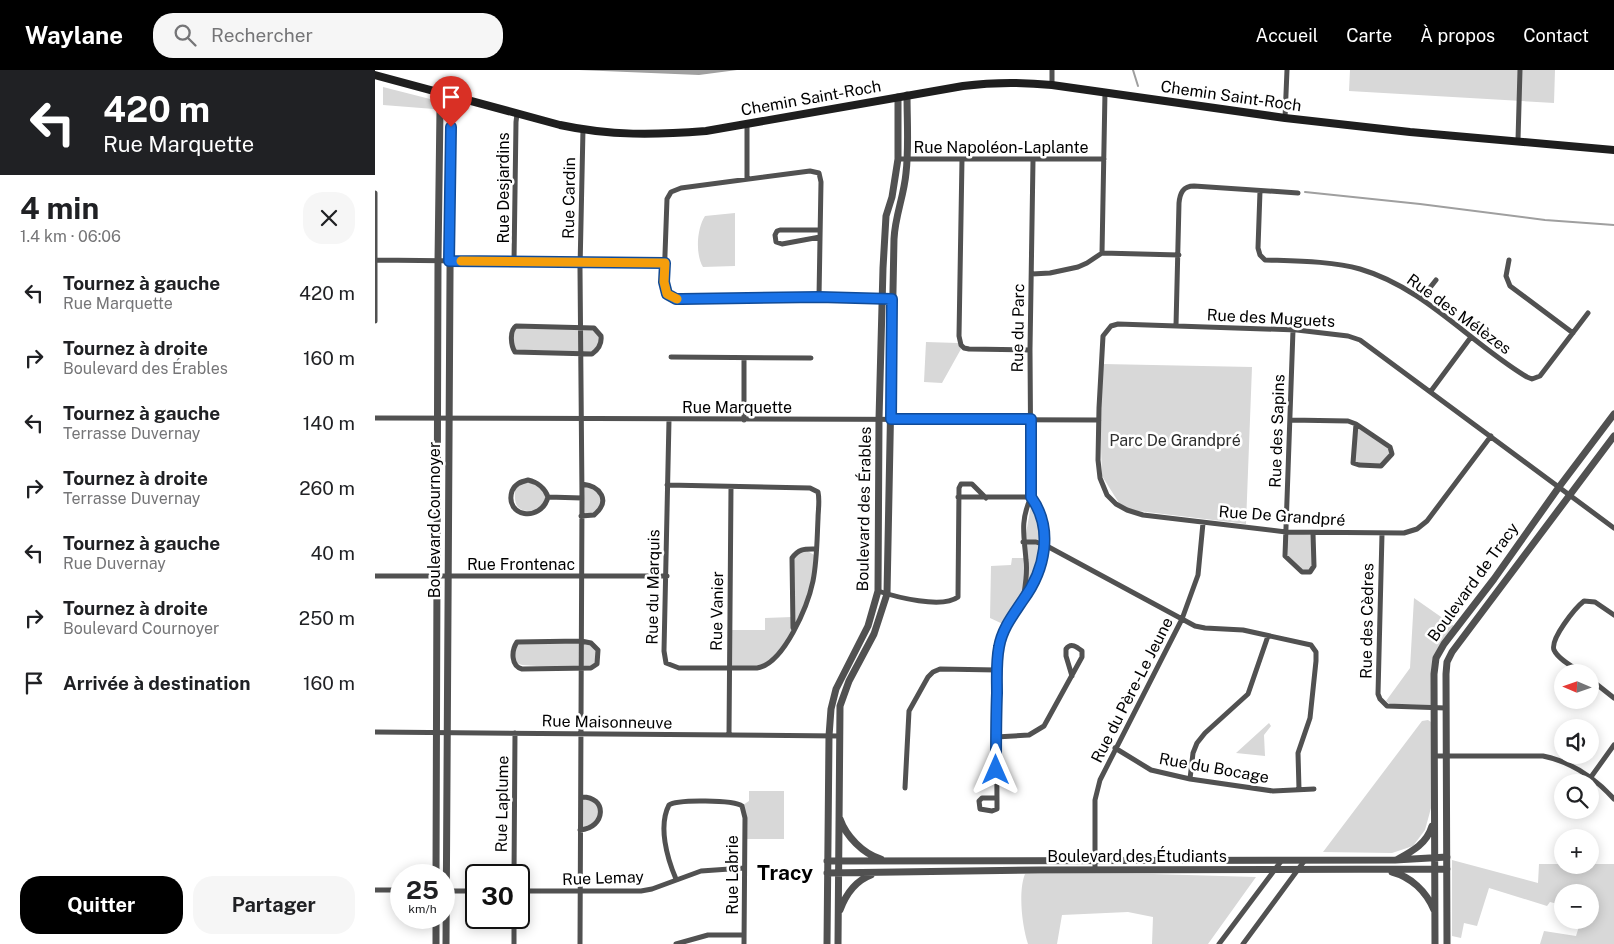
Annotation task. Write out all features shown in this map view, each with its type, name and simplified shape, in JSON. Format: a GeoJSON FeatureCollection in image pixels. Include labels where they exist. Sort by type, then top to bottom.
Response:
{"type":"FeatureCollection","features":[{"type":"Feature","properties":{"kind":"main road","name":"Chemin Saint-Roch"},"geometry":{"type":"LineString","coordinates":[[375,75],[583,130],[621,134],[669,134],[706,131],[907,95],[987,83],[1021,82],[1285,118],[1410,132],[1518,140],[1614,150]]}},
{"type":"Feature","properties":{"kind":"street"},"geometry":{"type":"LineString","coordinates":[[1052,70],[1052,85]]}},
{"type":"Feature","properties":{"kind":"street"},"geometry":{"type":"LineString","coordinates":[[1285,118],[1287,70]]}},
{"type":"Feature","properties":{"kind":"street"},"geometry":{"type":"LineString","coordinates":[[1518,140],[1520,70]]}},
{"type":"Feature","properties":{"kind":"street"},"geometry":{"type":"LineString","coordinates":[[1102,253],[1105,92]]}},
{"type":"Feature","properties":{"kind":"street","name":"Boulevard Cournoyer"},"geometry":{"type":"LineString","coordinates":[[436,864],[438,261],[441,109],[444,94]]}},
{"type":"Feature","properties":{"kind":"street","name":"Boulevard des Érables"},"geometry":{"type":"LineString","coordinates":[[838,944],[839,736],[842,697],[875,634],[887,594],[895,223],[903,193],[907,159],[907,95]]}},
{"type":"Feature","properties":{"kind":"street","name":"Boulevard Cournoyer"},"geometry":{"type":"LineString","coordinates":[[445,864],[449,261],[451,108],[453,97]]}},
{"type":"Feature","properties":{"kind":"street","name":"Boulevard des Érables"},"geometry":{"type":"LineString","coordinates":[[827,944],[829,736],[831,709],[840,678],[867,626],[878,591],[882,299],[886,216],[892,197],[897,159],[898,97]]}},
{"type":"Feature","properties":{"kind":"street","name":"Rue Desjardins"},"geometry":{"type":"LineString","coordinates":[[514,262],[517,114]]}},
{"type":"Feature","properties":{"kind":"street"},"geometry":{"type":"LineString","coordinates":[[747,124],[747,179]]}},
{"type":"Feature","properties":{"kind":"street","name":"Rue Cardin"},"geometry":{"type":"LineString","coordinates":[[580,944],[580,263],[583,130]]}},
{"type":"Feature","properties":{"kind":"street","name":"Rue Napoléon-Laplante"},"geometry":{"type":"LineString","coordinates":[[897,159],[1104,159]]}},
{"type":"Feature","properties":{"kind":"street"},"geometry":{"type":"LineString","coordinates":[[962,159],[959,336],[961,345],[969,349],[1030,350]]}},
{"type":"Feature","properties":{"kind":"street","name":"Rue du Parc"},"geometry":{"type":"LineString","coordinates":[[1023,600],[1026,561],[1023,542],[1025,517],[1031,497],[1030,350],[1033,160]]}},
{"type":"Feature","properties":{"kind":"street"},"geometry":{"type":"LineString","coordinates":[[819,297],[821,182],[819,173],[810,171],[747,179],[681,188],[671,192],[667,200],[664,282],[667,294],[676,299],[819,297],[892,299]]}},
{"type":"Feature","properties":{"kind":"street"},"geometry":{"type":"LineString","coordinates":[[1177,326],[1179,203],[1183,190],[1194,186],[1299,194]]}},
{"type":"Feature","properties":{"kind":"street","name":"Rue des Mélèzes"},"geometry":{"type":"LineString","coordinates":[[1260,191],[1258,248],[1265,260],[1323,263],[1353,267],[1391,280],[1421,299],[1509,365],[1532,379],[1540,376],[1588,313]]}},
{"type":"Feature","properties":{"kind":"street"},"geometry":{"type":"LineString","coordinates":[[375,193],[375,321]]}},
{"type":"Feature","properties":{"kind":"street"},"geometry":{"type":"LineString","coordinates":[[820,230],[780,230],[775,235],[777,242],[782,244],[820,237]]}},
{"type":"Feature","properties":{"kind":"street"},"geometry":{"type":"LineString","coordinates":[[1031,274],[1050,273],[1078,267],[1102,253],[1179,255]]}},
{"type":"Feature","properties":{"kind":"street"},"geometry":{"type":"LineString","coordinates":[[375,260],[665,263]]}},
{"type":"Feature","properties":{"kind":"street"},"geometry":{"type":"LineString","coordinates":[[1509,260],[1507,276],[1510,286],[1573,333]]}},
{"type":"Feature","properties":{"kind":"street"},"geometry":{"type":"LineString","coordinates":[[1421,299],[1436,280]]}},
{"type":"Feature","properties":{"kind":"street","name":"Rue des Muguets"},"geometry":{"type":"LineString","coordinates":[[1099,420],[1103,336],[1106,330],[1118,324],[1293,330],[1348,336],[1360,340],[1431,391],[1614,528]]}},
{"type":"Feature","properties":{"kind":"street"},"geometry":{"type":"LineString","coordinates":[[516,326],[581,328],[594,328],[599,332],[600,346],[594,352],[581,354],[518,352],[513,350],[512,329],[516,326]]}},
{"type":"Feature","properties":{"kind":"street","name":"Rue des Sapins"},"geometry":{"type":"LineString","coordinates":[[1293,330],[1285,556],[1302,572],[1310,572],[1314,566],[1313,533]]}},
{"type":"Feature","properties":{"kind":"street"},"geometry":{"type":"LineString","coordinates":[[1431,391],[1471,337]]}},
{"type":"Feature","properties":{"kind":"street"},"geometry":{"type":"LineString","coordinates":[[671,357],[811,358]]}},
{"type":"Feature","properties":{"kind":"street"},"geometry":{"type":"LineString","coordinates":[[744,358],[744,420]]}},
{"type":"Feature","properties":{"kind":"street","name":"Boulevard de Tracy"},"geometry":{"type":"LineString","coordinates":[[1435,944],[1434,668],[1438,654],[1614,414]]}},
{"type":"Feature","properties":{"kind":"street","name":"Rue Marquette"},"geometry":{"type":"LineString","coordinates":[[375,418],[1099,420]]}},
{"type":"Feature","properties":{"kind":"street","name":"Rue du Marquis"},"geometry":{"type":"LineString","coordinates":[[667,485],[810,488],[816,490],[819,496],[817,549],[813,583],[785,646],[768,664],[757,668],[679,668],[666,664],[664,651],[667,576],[667,485],[669,420]]}},
{"type":"Feature","properties":{"kind":"street","name":"Rue De Grandpré"},"geometry":{"type":"LineString","coordinates":[[1099,420],[1098,460],[1101,478],[1107,495],[1116,504],[1143,515],[1286,532],[1381,534],[1410,532],[1417,529],[1427,521],[1491,436]]}},
{"type":"Feature","properties":{"kind":"street"},"geometry":{"type":"LineString","coordinates":[[1290,420],[1348,421],[1356,424],[1390,447],[1392,454],[1381,466],[1359,466],[1353,463],[1356,424]]}},
{"type":"Feature","properties":{"kind":"street","name":"Boulevard de Tracy"},"geometry":{"type":"LineString","coordinates":[[1447,944],[1446,674],[1449,657],[1614,436]]}},
{"type":"Feature","properties":{"kind":"street"},"geometry":{"type":"LineString","coordinates":[[527,480],[542,487],[548,497],[545,505],[538,512],[525,514],[513,506],[511,497],[514,487],[518,483],[527,480]]}},
{"type":"Feature","properties":{"kind":"street"},"geometry":{"type":"LineString","coordinates":[[581,484],[596,487],[603,498],[599,510],[594,515],[581,516]]}},
{"type":"Feature","properties":{"kind":"street"},"geometry":{"type":"LineString","coordinates":[[878,591],[924,602],[945,602],[958,597],[958,497],[961,484],[974,486],[986,498]]}},
{"type":"Feature","properties":{"kind":"street","name":"Rue Vanier"},"geometry":{"type":"LineString","coordinates":[[729,735],[731,487]]}},
{"type":"Feature","properties":{"kind":"street"},"geometry":{"type":"LineString","coordinates":[[548,497],[581,498]]}},
{"type":"Feature","properties":{"kind":"street"},"geometry":{"type":"LineString","coordinates":[[958,497],[1031,497]]}},
{"type":"Feature","properties":{"kind":"street","name":"Rue du Parc"},"geometry":{"type":"LineString","coordinates":[[997,798],[998,648],[1005,626],[1023,600],[1041,565],[1045,545],[1044,527],[1038,506],[1031,497]]}},
{"type":"Feature","properties":{"kind":"street","name":"Rue du Père-Le Jeune"},"geometry":{"type":"LineString","coordinates":[[1095,870],[1095,800],[1100,780],[1182,619],[1198,575],[1203,523]]}},
{"type":"Feature","properties":{"kind":"street","name":"Rue des Cèdres"},"geometry":{"type":"LineString","coordinates":[[1381,534],[1378,694],[1387,706],[1446,708]]}},
{"type":"Feature","properties":{"kind":"street"},"geometry":{"type":"LineString","coordinates":[[1023,542],[1037,542],[1045,545],[1195,626],[1237,629],[1311,645],[1316,652],[1310,718],[1298,753],[1299,789]]}},
{"type":"Feature","properties":{"kind":"street"},"geometry":{"type":"LineString","coordinates":[[793,630],[791,562],[797,551],[801,549],[817,549]]}},
{"type":"Feature","properties":{"kind":"street","name":"Rue Frontenac"},"geometry":{"type":"LineString","coordinates":[[375,576],[667,576]]}},
{"type":"Feature","properties":{"kind":"street"},"geometry":{"type":"LineString","coordinates":[[1488,587],[1496,593]]}},
{"type":"Feature","properties":{"kind":"street"},"geometry":{"type":"LineString","coordinates":[[1571,664],[1555,651],[1553,644],[1558,634],[1584,600],[1595,602],[1614,615]]}},
{"type":"Feature","properties":{"kind":"street"},"geometry":{"type":"LineString","coordinates":[[1190,779],[1193,753],[1197,743],[1205,733],[1249,694],[1268,636]]}},
{"type":"Feature","properties":{"kind":"street"},"geometry":{"type":"LineString","coordinates":[[517,642],[581,642],[591,643],[598,650],[597,664],[594,666],[581,669],[519,668],[514,664],[513,654],[517,642]]}},
{"type":"Feature","properties":{"kind":"street"},"geometry":{"type":"LineString","coordinates":[[996,737],[1029,735],[1044,726],[1072,676],[1083,653],[1073,645],[1066,649],[1066,656],[1072,676]]}},
{"type":"Feature","properties":{"kind":"street"},"geometry":{"type":"LineString","coordinates":[[905,788],[909,711],[928,677],[940,669],[997,670]]}},
{"type":"Feature","properties":{"kind":"street"},"geometry":{"type":"LineString","coordinates":[[1599,686],[1614,698]]}},
{"type":"Feature","properties":{"kind":"street","name":"Rue Maisonneuve"},"geometry":{"type":"LineString","coordinates":[[375,732],[839,736]]}},
{"type":"Feature","properties":{"kind":"street","name":"Rue Laplume"},"geometry":{"type":"LineString","coordinates":[[514,864],[515,733]]}},
{"type":"Feature","properties":{"kind":"street"},"geometry":{"type":"LineString","coordinates":[[1593,774],[1614,746]]}},
{"type":"Feature","properties":{"kind":"street","name":"Rue du Bocage"},"geometry":{"type":"LineString","coordinates":[[1115,748],[1151,770],[1190,779],[1273,791],[1314,789]]}},
{"type":"Feature","properties":{"kind":"street"},"geometry":{"type":"LineString","coordinates":[[1434,756],[1543,756],[1561,760],[1586,774]]}},
{"type":"Feature","properties":{"kind":"street"},"geometry":{"type":"LineString","coordinates":[[1599,785],[1614,799]]}},
{"type":"Feature","properties":{"kind":"street"},"geometry":{"type":"LineString","coordinates":[[580,830],[595,826],[599,821],[600,811],[595,800],[581,798]]}},
{"type":"Feature","properties":{"kind":"street","name":"Rue Labrie"},"geometry":{"type":"LineString","coordinates":[[676,879],[668,855],[665,838],[665,816],[669,805],[676,802],[736,802],[742,806],[745,818],[744,944]]}},
{"type":"Feature","properties":{"kind":"street"},"geometry":{"type":"LineString","coordinates":[[839,813],[842,825],[854,842],[870,854],[886,860]]}},
{"type":"Feature","properties":{"kind":"street"},"geometry":{"type":"LineString","coordinates":[[1395,860],[1411,852],[1424,841],[1432,828],[1434,815]]}},
{"type":"Feature","properties":{"kind":"street","name":"Boulevard des Étudiants"},"geometry":{"type":"LineString","coordinates":[[827,860],[1395,860],[1447,857]]}},
{"type":"Feature","properties":{"kind":"street"},"geometry":{"type":"LineString","coordinates":[[1219,944],[1282,859]]}},
{"type":"Feature","properties":{"kind":"street"},"geometry":{"type":"LineString","coordinates":[[1243,944],[1305,859]]}},
{"type":"Feature","properties":{"kind":"street","name":"Rue Lemay"},"geometry":{"type":"LineString","coordinates":[[530,891],[641,891],[706,870],[744,868]]}},
{"type":"Feature","properties":{"kind":"street","name":"Boulevard des Étudiants"},"geometry":{"type":"LineString","coordinates":[[827,873],[1275,869],[1447,870]]}},
{"type":"Feature","properties":{"kind":"street"},"geometry":{"type":"LineString","coordinates":[[1384,870],[1403,875],[1415,884],[1429,900],[1435,912]]}},
{"type":"Feature","properties":{"kind":"street"},"geometry":{"type":"LineString","coordinates":[[838,923],[841,906],[851,889],[862,879],[876,873]]}},
{"type":"Feature","properties":{"kind":"street"},"geometry":{"type":"LineString","coordinates":[[375,890],[390,890]]}},
{"type":"Feature","properties":{"kind":"street"},"geometry":{"type":"LineString","coordinates":[[435,929],[435,944]]}},
{"type":"Feature","properties":{"kind":"street","name":"Boulevard Cournoyer"},"geometry":{"type":"LineString","coordinates":[[446,929],[446,944]]}},
{"type":"Feature","properties":{"kind":"street"},"geometry":{"type":"LineString","coordinates":[[514,929],[514,944]]}},
{"type":"Feature","properties":{"kind":"street"},"geometry":{"type":"LineString","coordinates":[[678,943],[709,935],[744,935]]}},
{"type":"Feature","properties":{"kind":"green space"},"geometry":{"type":"Polygon","coordinates":[[[1350,70],[1555,70],[1554,103],[1349,91],[1350,70]]]}},
{"type":"Feature","properties":{"kind":"green space"},"geometry":{"type":"Polygon","coordinates":[[[383,87],[434,100],[434,109],[383,105],[383,87]]]}},
{"type":"Feature","properties":{"kind":"green space"},"geometry":{"type":"Polygon","coordinates":[[[735,213],[735,266],[703,267],[700,262],[698,248],[702,221],[705,216],[735,213]]]}},
{"type":"Feature","properties":{"kind":"green space"},"geometry":{"type":"Polygon","coordinates":[[[516,326],[591,326],[601,340],[594,352],[516,350],[513,348],[512,329],[516,326]]]}},
{"type":"Feature","properties":{"kind":"green space"},"geometry":{"type":"Polygon","coordinates":[[[926,342],[958,343],[961,349],[942,383],[924,382],[926,342]]]}},
{"type":"Feature","properties":{"kind":"green space","name":"Parc De Grandpré"},"geometry":{"type":"Polygon","coordinates":[[[1103,364],[1252,367],[1246,524],[1130,510],[1119,503],[1102,476],[1100,419],[1103,364]]]}},
{"type":"Feature","properties":{"kind":"green space"},"geometry":{"type":"Polygon","coordinates":[[[1358,426],[1389,447],[1392,454],[1380,464],[1354,462],[1358,426]]]}},
{"type":"Feature","properties":{"kind":"green space"},"geometry":{"type":"Polygon","coordinates":[[[522,481],[539,485],[548,497],[536,511],[525,511],[516,504],[515,489],[522,481]]]}},
{"type":"Feature","properties":{"kind":"green space"},"geometry":{"type":"Polygon","coordinates":[[[582,484],[596,489],[602,499],[597,512],[581,516],[582,484]]]}},
{"type":"Feature","properties":{"kind":"green space"},"geometry":{"type":"Polygon","coordinates":[[[1031,505],[1036,507],[1042,528],[1041,559],[1026,594],[1025,539],[1031,505]]]}},
{"type":"Feature","properties":{"kind":"green space"},"geometry":{"type":"Polygon","coordinates":[[[1286,532],[1312,535],[1313,566],[1309,570],[1302,570],[1288,557],[1286,532]]]}},
{"type":"Feature","properties":{"kind":"green space"},"geometry":{"type":"Polygon","coordinates":[[[804,549],[816,556],[810,597],[779,652],[763,667],[731,667],[731,630],[765,630],[765,618],[792,617],[793,559],[804,549]]]}},
{"type":"Feature","properties":{"kind":"green space"},"geometry":{"type":"Polygon","coordinates":[[[1012,558],[1025,558],[1026,562],[1022,600],[1005,625],[990,618],[991,566],[1011,565],[1012,558]]]}},
{"type":"Feature","properties":{"kind":"green space"},"geometry":{"type":"Polygon","coordinates":[[[1414,598],[1454,626],[1437,650],[1432,705],[1390,704],[1386,701],[1410,668],[1414,598]]]}},
{"type":"Feature","properties":{"kind":"green space"},"geometry":{"type":"Polygon","coordinates":[[[591,643],[598,656],[594,666],[581,669],[522,665],[516,663],[514,653],[516,644],[591,643]]]}},
{"type":"Feature","properties":{"kind":"green space"},"geometry":{"type":"Polygon","coordinates":[[[1428,720],[1431,722],[1431,808],[1425,830],[1413,846],[1392,853],[1323,852],[1422,721],[1428,720]]]}},
{"type":"Feature","properties":{"kind":"green space"},"geometry":{"type":"Polygon","coordinates":[[[1269,723],[1271,726],[1264,735],[1265,756],[1236,753],[1269,723]]]}},
{"type":"Feature","properties":{"kind":"green space"},"geometry":{"type":"Polygon","coordinates":[[[749,791],[784,791],[784,839],[745,839],[743,805],[749,801],[749,791]]]}},
{"type":"Feature","properties":{"kind":"green space"},"geometry":{"type":"Polygon","coordinates":[[[591,798],[600,811],[598,821],[582,830],[582,799],[591,798]]]}},
{"type":"Feature","properties":{"kind":"green space"},"geometry":{"type":"Polygon","coordinates":[[[1452,860],[1538,883],[1539,864],[1554,864],[1554,874],[1599,874],[1599,864],[1614,864],[1614,944],[1540,944],[1544,931],[1576,936],[1578,929],[1599,929],[1599,884],[1554,884],[1554,903],[1550,902],[1547,906],[1489,888],[1477,926],[1464,923],[1461,938],[1452,936],[1452,860]]]}},
{"type":"Feature","properties":{"kind":"green space"},"geometry":{"type":"Polygon","coordinates":[[[1025,874],[1153,874],[1256,877],[1208,944],[1152,944],[1153,917],[1128,912],[1062,915],[1057,944],[1028,944],[1022,909],[1022,890],[1025,874]]]}},
{"type":"Feature","properties":{"kind":"shaded area"},"geometry":{"type":"Polygon","coordinates":[[[579,70],[737,70],[699,75],[579,70]]]}},
{"type":"Feature","properties":{"kind":"waterway"},"geometry":{"type":"LineString","coordinates":[[1133,70],[1138,86]]}},
{"type":"Feature","properties":{"kind":"waterway"},"geometry":{"type":"LineString","coordinates":[[1305,192],[1545,220],[1614,225]]}},
{"type":"Feature","properties":{"kind":"slow traffic"},"geometry":{"type":"LineString","coordinates":[[461,261],[665,263],[664,282],[667,294],[677,299]]}},
{"type":"Feature","properties":{"kind":"district","name":"Tracy"},"geometry":{"type":"Point","coordinates":[785,872]}},
{"type":"Feature","properties":{"kind":"route"},"geometry":{"type":"LineString","coordinates":[[451,127],[449,261],[665,263],[664,282],[667,294],[676,299],[819,297],[892,299],[891,419],[1031,419],[1031,497],[1038,506],[1044,527],[1045,545],[1043,560],[1031,587],[1005,626],[998,648],[996,770]]}}]}
